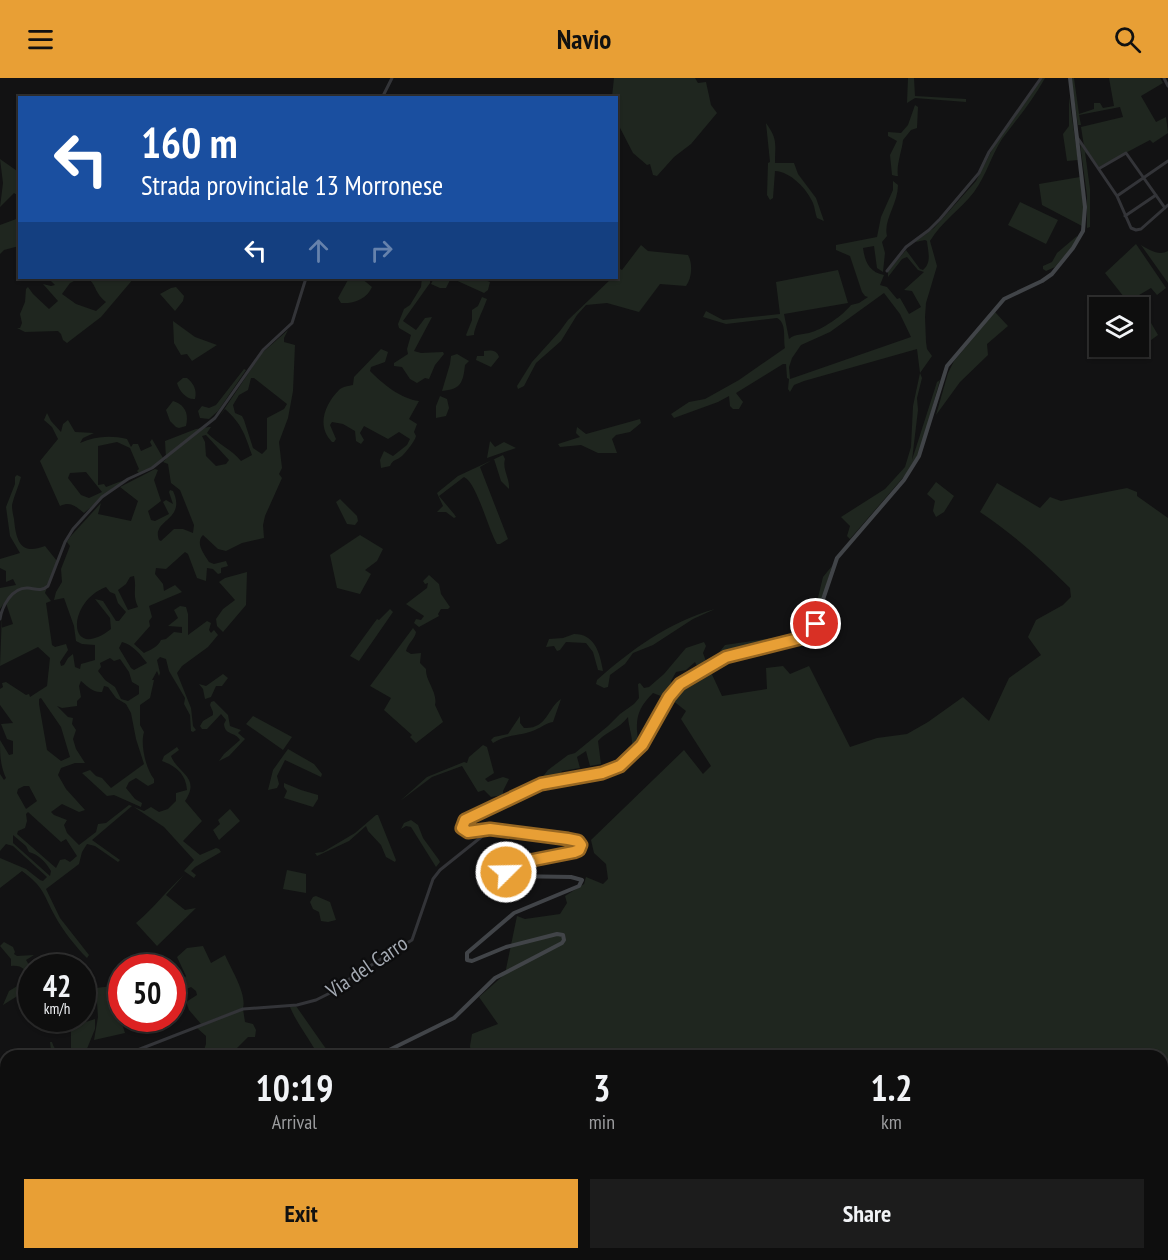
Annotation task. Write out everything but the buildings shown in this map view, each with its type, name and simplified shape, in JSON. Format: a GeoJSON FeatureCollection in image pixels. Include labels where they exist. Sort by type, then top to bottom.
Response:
{"type":"FeatureCollection","features":[{"type":"Feature","properties":{"kind":"main road"},"geometry":{"type":"LineString","coordinates":[[389,1050],[454,1018],[495,978],[564,940],[563,935],[557,934],[506,947],[472,961],[467,960],[467,953],[508,917],[577,887],[582,882],[580,878],[510,876],[506,872],[508,866],[513,864],[577,852],[581,845],[578,841],[490,829],[468,832],[463,829],[462,825],[465,820],[536,786],[602,773],[620,766],[642,745],[669,697],[686,680],[726,657],[795,641],[812,632],[837,558],[904,480],[919,456],[947,366],[1001,302],[1010,295],[1047,278],[1058,268],[1077,243],[1084,226],[1085,207],[1070,78]]}},
{"type":"Feature","properties":{"kind":"street"},"geometry":{"type":"LineString","coordinates":[[383,96],[392,78]]}},
{"type":"Feature","properties":{"kind":"street"},"geometry":{"type":"LineString","coordinates":[[887,271],[906,247],[940,219],[979,173],[989,152],[1041,78]]}},
{"type":"Feature","properties":{"kind":"street"},"geometry":{"type":"LineString","coordinates":[[1076,136],[1117,196],[1129,225],[1136,230],[1141,229],[1166,207],[1126,153],[1099,168]]}},
{"type":"Feature","properties":{"kind":"street"},"geometry":{"type":"LineString","coordinates":[[1117,196],[1167,163]]}},
{"type":"Feature","properties":{"kind":"street"},"geometry":{"type":"LineString","coordinates":[[1125,216],[1156,195]]}},
{"type":"Feature","properties":{"kind":"street"},"geometry":{"type":"LineString","coordinates":[[0,619],[1,610],[11,595],[21,588],[44,590],[48,586],[69,536],[102,496],[128,479],[152,468],[214,418],[264,350],[292,323],[306,279]]}},
{"type":"Feature","properties":{"kind":"street","name":"Via del Carro"},"geometry":{"type":"LineString","coordinates":[[137,1050],[243,1009],[297,1005],[330,993],[412,940],[433,879],[440,870],[490,829]]}},
{"type":"Feature","properties":{"kind":"shaded area"},"geometry":{"type":"Polygon","coordinates":[[[614,78],[695,78],[698,83],[706,82],[711,105],[717,113],[691,144],[674,157],[657,176],[653,175],[650,164],[647,165],[633,153],[618,124],[618,96],[612,96],[614,78]]]}},
{"type":"Feature","properties":{"kind":"shaded area"},"geometry":{"type":"Polygon","coordinates":[[[908,78],[914,78],[915,96],[966,99],[966,102],[915,98],[907,103],[908,78]]]}},
{"type":"Feature","properties":{"kind":"shaded area"},"geometry":{"type":"Polygon","coordinates":[[[1042,78],[1045,78],[1002,139],[974,192],[930,241],[937,266],[926,303],[925,317],[927,349],[932,356],[920,373],[917,349],[804,381],[794,385],[790,392],[786,364],[783,364],[736,393],[743,402],[739,409],[733,409],[730,406],[729,396],[674,418],[671,414],[689,402],[705,399],[739,380],[785,348],[782,323],[777,318],[726,324],[703,317],[706,311],[723,320],[780,314],[776,282],[838,270],[848,303],[784,314],[789,339],[822,328],[839,317],[851,305],[868,297],[862,292],[850,256],[836,250],[836,245],[877,237],[881,217],[893,190],[893,181],[898,185],[896,199],[887,224],[887,236],[882,242],[885,253],[883,272],[877,268],[874,246],[863,248],[864,253],[871,269],[884,275],[880,285],[887,287],[897,299],[900,298],[909,314],[921,307],[912,291],[904,290],[924,272],[918,270],[907,257],[902,259],[888,277],[888,271],[906,250],[920,269],[923,270],[926,267],[929,257],[927,241],[915,242],[934,228],[976,181],[994,146],[1042,78]],[[884,293],[830,332],[801,345],[789,367],[790,379],[911,337],[900,314],[884,293]]]}},
{"type":"Feature","properties":{"kind":"shaded area"},"geometry":{"type":"Polygon","coordinates":[[[1071,78],[1074,78],[1079,114],[1094,109],[1094,103],[1100,103],[1103,108],[1114,106],[1109,78],[1160,78],[1163,83],[1141,96],[1156,122],[1166,117],[1168,133],[1153,143],[1150,140],[1099,167],[1084,146],[1081,127],[1123,117],[1120,107],[1079,115],[1081,125],[1078,125],[1071,78]]]}},
{"type":"Feature","properties":{"kind":"shaded area"},"geometry":{"type":"Polygon","coordinates":[[[1069,97],[1078,160],[1067,161],[1063,134],[1069,126],[1069,97]]]}},
{"type":"Feature","properties":{"kind":"shaded area"},"geometry":{"type":"Polygon","coordinates":[[[915,105],[918,107],[917,128],[911,130],[903,140],[898,176],[892,175],[890,155],[897,141],[888,136],[888,132],[901,133],[908,125],[915,105]]]}},
{"type":"Feature","properties":{"kind":"shaded area"},"geometry":{"type":"Polygon","coordinates":[[[766,123],[774,138],[775,163],[794,163],[798,174],[816,198],[824,221],[817,218],[807,192],[787,174],[775,171],[773,198],[770,200],[767,195],[768,163],[770,162],[766,123]]]}},
{"type":"Feature","properties":{"kind":"shaded area"},"geometry":{"type":"Polygon","coordinates":[[[1080,143],[1088,156],[1085,152],[1090,189],[1090,227],[1087,228],[1087,196],[1080,143]]]}},
{"type":"Feature","properties":{"kind":"shaded area"},"geometry":{"type":"Polygon","coordinates":[[[0,159],[18,172],[18,195],[14,193],[0,207],[3,183],[0,159]]]}},
{"type":"Feature","properties":{"kind":"shaded area"},"geometry":{"type":"Polygon","coordinates":[[[1080,177],[1084,210],[1082,226],[1042,205],[1039,184],[1080,177]]]}},
{"type":"Feature","properties":{"kind":"shaded area"},"geometry":{"type":"Polygon","coordinates":[[[1020,202],[1058,220],[1046,244],[1008,225],[1020,202]]]}},
{"type":"Feature","properties":{"kind":"shaded area"},"geometry":{"type":"Polygon","coordinates":[[[18,218],[18,246],[4,250],[0,254],[0,225],[18,218]]]}},
{"type":"Feature","properties":{"kind":"shaded area"},"geometry":{"type":"Polygon","coordinates":[[[1077,236],[1078,240],[1055,267],[1046,271],[1043,269],[1043,266],[1052,262],[1057,253],[1077,236]]]}},
{"type":"Feature","properties":{"kind":"shaded area"},"geometry":{"type":"Polygon","coordinates":[[[1136,244],[1166,288],[1157,295],[1151,288],[1136,297],[1124,297],[1105,273],[1136,244]]]}},
{"type":"Feature","properties":{"kind":"shaded area"},"geometry":{"type":"Polygon","coordinates":[[[641,245],[648,251],[688,255],[691,263],[690,279],[686,286],[660,284],[639,312],[607,303],[586,305],[561,341],[536,363],[524,386],[518,389],[517,386],[532,362],[568,320],[611,279],[618,279],[618,272],[622,270],[641,245]]]}},
{"type":"Feature","properties":{"kind":"shaded area"},"geometry":{"type":"Polygon","coordinates":[[[1141,245],[1158,253],[1168,251],[1168,283],[1141,245]]]}},
{"type":"Feature","properties":{"kind":"shaded area"},"geometry":{"type":"Polygon","coordinates":[[[49,279],[78,279],[70,283],[62,294],[76,304],[96,311],[106,302],[89,279],[133,279],[101,317],[67,343],[58,331],[25,332],[17,328],[20,328],[22,323],[20,314],[25,302],[26,289],[28,287],[49,309],[58,301],[43,284],[55,285],[49,279]]]}},
{"type":"Feature","properties":{"kind":"shaded area"},"geometry":{"type":"Polygon","coordinates":[[[348,279],[362,279],[372,287],[367,295],[350,303],[341,303],[338,298],[348,279]]]}},
{"type":"Feature","properties":{"kind":"shaded area"},"geometry":{"type":"Polygon","coordinates":[[[422,279],[430,279],[430,283],[403,321],[416,330],[425,318],[432,317],[414,351],[443,352],[444,354],[435,365],[429,379],[425,378],[417,383],[410,379],[402,367],[394,366],[394,363],[408,354],[411,335],[399,328],[398,324],[404,309],[410,305],[421,287],[422,279]]]}},
{"type":"Feature","properties":{"kind":"shaded area"},"geometry":{"type":"Polygon","coordinates":[[[434,279],[450,279],[446,288],[431,284],[434,279]]]}},
{"type":"Feature","properties":{"kind":"shaded area"},"geometry":{"type":"Polygon","coordinates":[[[453,279],[482,279],[490,282],[488,290],[484,293],[453,279]]]}},
{"type":"Feature","properties":{"kind":"shaded area"},"geometry":{"type":"Polygon","coordinates":[[[176,287],[184,296],[175,311],[160,294],[176,287]]]}},
{"type":"Feature","properties":{"kind":"shaded area"},"geometry":{"type":"Polygon","coordinates":[[[482,297],[487,299],[474,335],[467,336],[472,320],[472,310],[478,306],[482,297]]]}},
{"type":"Feature","properties":{"kind":"shaded area"},"geometry":{"type":"Polygon","coordinates":[[[995,312],[1008,326],[987,344],[988,355],[960,382],[936,415],[948,373],[954,361],[995,312]]]}},
{"type":"Feature","properties":{"kind":"shaded area"},"geometry":{"type":"Polygon","coordinates":[[[1149,319],[1158,335],[1149,342],[1149,319]]]}},
{"type":"Feature","properties":{"kind":"shaded area"},"geometry":{"type":"Polygon","coordinates":[[[173,321],[195,337],[217,345],[192,361],[187,354],[181,355],[174,343],[173,321]]]}},
{"type":"Feature","properties":{"kind":"shaded area"},"geometry":{"type":"Polygon","coordinates":[[[288,330],[284,342],[295,345],[293,391],[288,418],[279,442],[282,468],[279,474],[282,478],[265,516],[264,538],[242,543],[226,551],[218,549],[203,535],[200,545],[209,562],[214,564],[226,561],[228,566],[221,568],[221,573],[218,574],[213,569],[207,568],[206,581],[197,578],[188,554],[185,552],[166,569],[156,568],[155,574],[163,584],[164,591],[175,585],[182,592],[149,606],[152,617],[149,621],[150,626],[134,644],[144,653],[174,632],[182,633],[182,627],[168,626],[178,618],[174,610],[180,606],[186,607],[188,614],[188,635],[207,621],[211,623],[209,630],[211,633],[214,630],[218,635],[208,647],[182,666],[177,673],[191,708],[193,726],[196,730],[193,732],[190,715],[184,704],[185,698],[169,671],[166,659],[160,657],[157,660],[159,676],[157,671],[152,680],[154,680],[150,698],[140,705],[140,725],[144,732],[143,750],[154,783],[148,786],[136,778],[129,782],[126,788],[135,799],[142,803],[141,807],[114,795],[107,796],[82,773],[90,770],[111,788],[144,764],[131,713],[126,704],[116,698],[108,687],[104,686],[102,692],[96,691],[81,681],[79,686],[81,697],[77,701],[77,706],[62,708],[57,706],[68,717],[73,718],[72,724],[76,730],[73,739],[85,763],[75,763],[61,768],[58,775],[66,789],[85,810],[79,812],[62,804],[51,812],[67,820],[64,825],[67,833],[79,845],[96,832],[98,824],[106,823],[129,805],[132,806],[92,840],[120,860],[118,862],[95,846],[87,844],[79,864],[46,889],[60,918],[88,954],[83,954],[74,944],[42,891],[22,871],[0,888],[0,858],[26,869],[40,880],[43,881],[47,877],[13,846],[6,844],[0,851],[0,774],[4,780],[6,778],[1,764],[0,740],[9,755],[13,754],[13,741],[7,739],[1,724],[13,723],[0,705],[0,689],[3,687],[2,683],[6,682],[26,695],[29,694],[30,697],[47,686],[50,658],[38,647],[0,666],[1,628],[13,624],[6,603],[9,596],[0,609],[0,588],[16,585],[13,579],[6,582],[6,571],[0,568],[0,559],[20,553],[10,536],[6,507],[15,484],[15,477],[17,475],[21,477],[12,505],[18,539],[21,544],[30,549],[45,546],[57,561],[45,593],[51,601],[46,603],[52,645],[55,647],[66,644],[68,650],[60,662],[61,666],[73,654],[75,667],[80,669],[81,664],[95,660],[95,645],[76,641],[74,626],[64,598],[54,600],[62,582],[61,569],[70,546],[67,542],[70,537],[101,503],[98,514],[131,521],[138,501],[120,487],[155,469],[158,470],[154,480],[161,501],[148,511],[151,520],[155,521],[169,514],[163,502],[166,500],[173,504],[170,490],[173,491],[176,501],[173,514],[160,528],[159,540],[161,541],[174,529],[183,529],[193,533],[194,525],[180,490],[171,483],[168,464],[163,462],[166,459],[165,441],[196,429],[211,427],[207,433],[241,461],[252,455],[245,436],[235,420],[225,409],[219,417],[262,353],[288,330]],[[251,378],[248,390],[239,395],[233,405],[235,413],[242,416],[244,420],[253,448],[262,454],[267,449],[267,418],[284,409],[287,404],[254,378],[251,378]],[[206,435],[202,436],[206,456],[216,466],[226,464],[229,460],[206,435]],[[134,576],[130,577],[126,584],[118,590],[128,610],[138,607],[135,598],[134,576]],[[106,587],[93,595],[78,616],[77,626],[80,635],[86,639],[97,638],[111,629],[110,618],[95,599],[103,601],[116,621],[119,621],[126,612],[118,603],[115,594],[106,587]],[[122,642],[119,648],[134,670],[147,663],[133,647],[122,642]],[[110,658],[100,663],[101,667],[98,671],[115,687],[121,699],[128,701],[139,694],[139,686],[132,682],[129,672],[120,659],[114,661],[110,658]],[[41,698],[39,699],[47,750],[61,761],[70,757],[61,727],[41,698]],[[29,786],[18,789],[17,793],[26,809],[37,801],[29,786]],[[28,812],[25,828],[17,834],[56,868],[60,860],[65,859],[70,862],[77,856],[66,839],[61,842],[28,812]],[[13,835],[13,843],[50,876],[51,871],[42,859],[29,852],[26,846],[13,835]]]}},
{"type":"Feature","properties":{"kind":"shaded area"},"geometry":{"type":"Polygon","coordinates":[[[381,349],[388,352],[385,362],[371,367],[370,371],[386,386],[399,394],[419,401],[409,419],[417,424],[414,441],[400,458],[390,466],[381,468],[380,460],[384,451],[393,456],[407,445],[410,439],[399,432],[388,439],[364,426],[360,433],[364,440],[361,444],[356,441],[355,431],[343,424],[332,422],[330,425],[336,439],[332,442],[327,436],[323,422],[326,408],[334,396],[342,388],[353,385],[354,377],[381,349]]]}},
{"type":"Feature","properties":{"kind":"shaded area"},"geometry":{"type":"Polygon","coordinates":[[[484,351],[493,351],[499,357],[491,367],[476,360],[477,356],[484,356],[484,351]]]}},
{"type":"Feature","properties":{"kind":"shaded area"},"geometry":{"type":"Polygon","coordinates":[[[457,354],[469,361],[465,365],[462,381],[453,389],[442,391],[451,356],[457,354]]]}},
{"type":"Feature","properties":{"kind":"shaded area"},"geometry":{"type":"Polygon","coordinates":[[[244,369],[246,370],[218,411],[209,419],[200,418],[198,411],[202,406],[209,408],[216,405],[244,369]]]}},
{"type":"Feature","properties":{"kind":"shaded area"},"geometry":{"type":"Polygon","coordinates":[[[920,373],[922,378],[917,398],[918,410],[912,460],[937,382],[940,380],[920,451],[907,473],[850,539],[847,536],[850,526],[841,517],[885,489],[905,467],[911,447],[913,406],[920,373]]]}},
{"type":"Feature","properties":{"kind":"shaded area"},"geometry":{"type":"Polygon","coordinates":[[[187,378],[193,385],[196,393],[195,399],[186,396],[180,389],[177,383],[187,378]]]}},
{"type":"Feature","properties":{"kind":"shaded area"},"geometry":{"type":"Polygon","coordinates":[[[440,396],[447,399],[449,408],[446,416],[436,418],[436,406],[440,396]]]}},
{"type":"Feature","properties":{"kind":"shaded area"},"geometry":{"type":"Polygon","coordinates":[[[173,401],[185,410],[186,426],[179,428],[170,421],[166,410],[173,401]]]}},
{"type":"Feature","properties":{"kind":"shaded area"},"geometry":{"type":"Polygon","coordinates":[[[47,413],[61,432],[63,424],[68,420],[75,432],[94,433],[83,438],[80,443],[97,438],[121,438],[127,439],[131,447],[133,444],[138,444],[141,451],[152,446],[150,442],[152,439],[163,458],[152,467],[139,473],[130,448],[117,442],[98,446],[98,485],[104,484],[106,487],[132,477],[114,487],[84,513],[70,504],[60,506],[40,461],[58,439],[52,427],[44,420],[47,413]],[[86,472],[70,473],[68,478],[81,495],[89,498],[102,492],[86,472]]]}},
{"type":"Feature","properties":{"kind":"shaded area"},"geometry":{"type":"Polygon","coordinates":[[[640,419],[641,423],[630,432],[616,435],[612,439],[617,453],[598,453],[581,445],[560,447],[558,444],[580,437],[576,433],[577,427],[586,434],[640,419]]]}},
{"type":"Feature","properties":{"kind":"shaded area"},"geometry":{"type":"Polygon","coordinates":[[[490,441],[495,447],[504,442],[516,448],[487,458],[490,441]]]}},
{"type":"Feature","properties":{"kind":"shaded area"},"geometry":{"type":"Polygon","coordinates":[[[503,455],[505,459],[504,467],[509,489],[501,481],[494,459],[503,455]]]}},
{"type":"Feature","properties":{"kind":"shaded area"},"geometry":{"type":"Polygon","coordinates":[[[492,460],[480,467],[508,539],[500,544],[497,544],[473,488],[464,477],[439,496],[456,517],[446,512],[437,512],[443,506],[437,493],[458,476],[492,460]]]}},
{"type":"Feature","properties":{"kind":"shaded area"},"geometry":{"type":"Polygon","coordinates":[[[936,482],[954,496],[944,512],[936,517],[933,511],[935,501],[927,494],[936,482]]]}},
{"type":"Feature","properties":{"kind":"shaded area"},"geometry":{"type":"Polygon","coordinates":[[[997,483],[1040,508],[1050,497],[1061,501],[1127,488],[1137,492],[1137,496],[1168,518],[1168,1050],[470,1050],[472,1034],[498,1024],[479,997],[505,974],[517,916],[525,919],[560,914],[567,903],[565,896],[584,884],[586,877],[603,884],[608,879],[606,864],[594,853],[591,840],[684,750],[703,774],[711,766],[681,719],[686,711],[672,700],[683,685],[693,678],[709,668],[722,696],[767,689],[766,668],[783,666],[790,674],[809,666],[850,747],[877,738],[907,734],[963,697],[989,721],[1009,678],[1041,655],[1028,637],[1036,620],[1063,605],[1071,597],[1070,588],[1049,567],[1016,538],[980,512],[997,483]]]}},
{"type":"Feature","properties":{"kind":"shaded area"},"geometry":{"type":"Polygon","coordinates":[[[340,499],[357,516],[358,521],[355,525],[347,524],[336,502],[340,499]]]}},
{"type":"Feature","properties":{"kind":"shaded area"},"geometry":{"type":"Polygon","coordinates":[[[360,535],[383,549],[377,561],[365,570],[371,574],[360,594],[337,588],[330,555],[360,535]]]}},
{"type":"Feature","properties":{"kind":"shaded area"},"geometry":{"type":"Polygon","coordinates":[[[832,566],[813,629],[802,638],[734,653],[717,660],[717,655],[725,645],[793,635],[807,629],[814,614],[823,577],[832,566]]]}},
{"type":"Feature","properties":{"kind":"shaded area"},"geometry":{"type":"Polygon","coordinates":[[[247,572],[246,605],[223,632],[217,626],[216,619],[223,609],[235,600],[219,582],[247,572]]]}},
{"type":"Feature","properties":{"kind":"shaded area"},"geometry":{"type":"Polygon","coordinates":[[[429,575],[439,584],[441,594],[450,607],[441,609],[439,616],[419,627],[414,623],[416,619],[421,620],[424,616],[406,604],[427,588],[428,583],[425,584],[423,581],[429,575]]]}},
{"type":"Feature","properties":{"kind":"shaded area"},"geometry":{"type":"Polygon","coordinates":[[[390,609],[393,612],[359,661],[350,656],[377,619],[379,620],[390,609]]]}},
{"type":"Feature","properties":{"kind":"shaded area"},"geometry":{"type":"Polygon","coordinates":[[[715,609],[693,619],[653,645],[633,653],[625,664],[610,675],[608,687],[604,688],[596,684],[597,680],[610,669],[652,638],[682,621],[715,609]]]}},
{"type":"Feature","properties":{"kind":"shaded area"},"geometry":{"type":"Polygon","coordinates":[[[413,628],[416,632],[406,651],[411,654],[421,653],[420,663],[426,669],[427,678],[435,696],[435,705],[443,722],[416,743],[410,737],[412,735],[384,710],[391,698],[370,686],[413,628]]]}},
{"type":"Feature","properties":{"kind":"shaded area"},"geometry":{"type":"Polygon","coordinates":[[[574,634],[587,637],[592,641],[598,651],[603,671],[598,670],[593,652],[586,643],[566,642],[557,651],[554,646],[546,647],[549,639],[574,634]]]}},
{"type":"Feature","properties":{"kind":"shaded area"},"geometry":{"type":"Polygon","coordinates":[[[704,642],[706,646],[703,653],[707,664],[699,670],[695,662],[686,670],[676,672],[671,681],[673,689],[666,698],[653,693],[642,706],[637,725],[641,745],[622,763],[615,766],[616,761],[629,754],[631,749],[628,717],[598,741],[601,764],[590,766],[586,751],[577,757],[580,768],[562,771],[557,779],[541,779],[548,770],[568,755],[575,753],[634,704],[639,698],[638,684],[640,683],[644,688],[649,687],[664,674],[686,648],[704,642]]]}},
{"type":"Feature","properties":{"kind":"shaded area"},"geometry":{"type":"Polygon","coordinates":[[[223,674],[228,678],[222,686],[216,686],[211,697],[205,699],[203,689],[199,684],[206,686],[223,674]]]}},
{"type":"Feature","properties":{"kind":"shaded area"},"geometry":{"type":"Polygon","coordinates":[[[561,699],[553,722],[530,732],[503,738],[493,743],[491,740],[494,737],[508,734],[520,716],[520,723],[524,728],[538,725],[561,699]]]}},
{"type":"Feature","properties":{"kind":"shaded area"},"geometry":{"type":"Polygon","coordinates":[[[214,701],[228,715],[230,726],[241,730],[238,733],[245,739],[229,756],[219,761],[240,740],[226,730],[224,724],[226,720],[221,714],[207,729],[202,729],[200,726],[203,721],[213,715],[210,705],[214,701]]]}},
{"type":"Feature","properties":{"kind":"shaded area"},"geometry":{"type":"Polygon","coordinates":[[[253,716],[292,737],[283,750],[246,724],[253,716]]]}},
{"type":"Feature","properties":{"kind":"shaded area"},"geometry":{"type":"Polygon","coordinates":[[[483,745],[487,747],[494,773],[485,779],[488,782],[503,777],[509,779],[503,795],[491,797],[484,790],[478,792],[462,766],[432,777],[400,801],[427,777],[464,762],[467,763],[469,757],[483,745]]]}},
{"type":"Feature","properties":{"kind":"shaded area"},"geometry":{"type":"Polygon","coordinates":[[[177,747],[179,750],[171,756],[187,776],[191,786],[185,801],[202,821],[183,841],[200,855],[216,848],[221,852],[195,867],[191,871],[196,875],[194,878],[184,871],[194,860],[164,827],[134,807],[144,811],[151,807],[159,812],[168,809],[176,801],[176,793],[187,790],[185,779],[179,771],[162,761],[164,756],[177,747]]]}},
{"type":"Feature","properties":{"kind":"shaded area"},"geometry":{"type":"Polygon","coordinates":[[[288,749],[314,764],[322,774],[321,777],[285,760],[277,776],[279,784],[277,788],[268,790],[273,770],[288,749]]]}},
{"type":"Feature","properties":{"kind":"shaded area"},"geometry":{"type":"Polygon","coordinates":[[[284,783],[318,795],[313,807],[284,798],[287,791],[284,783]]]}},
{"type":"Feature","properties":{"kind":"shaded area"},"geometry":{"type":"Polygon","coordinates":[[[230,809],[240,821],[219,840],[213,830],[220,824],[218,820],[230,809]]]}},
{"type":"Feature","properties":{"kind":"shaded area"},"geometry":{"type":"Polygon","coordinates":[[[378,815],[395,862],[386,857],[381,845],[366,826],[349,841],[317,856],[315,853],[323,852],[355,833],[378,815]]]}},
{"type":"Feature","properties":{"kind":"shaded area"},"geometry":{"type":"Polygon","coordinates":[[[411,820],[418,825],[423,838],[439,860],[436,867],[411,827],[406,826],[401,829],[404,823],[411,820]]]}},
{"type":"Feature","properties":{"kind":"shaded area"},"geometry":{"type":"Polygon","coordinates":[[[287,870],[306,874],[306,893],[283,889],[287,870]]]}},
{"type":"Feature","properties":{"kind":"shaded area"},"geometry":{"type":"Polygon","coordinates":[[[184,875],[166,895],[185,910],[196,908],[157,946],[136,923],[184,875]]]}},
{"type":"Feature","properties":{"kind":"shaded area"},"geometry":{"type":"Polygon","coordinates":[[[316,896],[330,902],[336,920],[321,921],[319,912],[313,909],[310,902],[316,896]]]}},
{"type":"Feature","properties":{"kind":"shaded area"},"geometry":{"type":"Polygon","coordinates":[[[4,942],[13,947],[14,954],[18,956],[18,966],[11,966],[11,959],[0,946],[4,942]]]}},
{"type":"Feature","properties":{"kind":"shaded area"},"geometry":{"type":"Polygon","coordinates":[[[203,946],[211,963],[225,955],[241,989],[243,1008],[201,1024],[189,1010],[186,1002],[197,995],[191,987],[186,989],[186,954],[180,954],[187,948],[203,946]]]}},
{"type":"Feature","properties":{"kind":"shaded area"},"geometry":{"type":"Polygon","coordinates":[[[18,986],[18,996],[3,1005],[9,991],[18,986]]]}},
{"type":"Feature","properties":{"kind":"shaded area"},"geometry":{"type":"Polygon","coordinates":[[[108,987],[108,1032],[125,1033],[94,1040],[98,1017],[96,988],[108,987]]]}},
{"type":"Feature","properties":{"kind":"shaded area"},"geometry":{"type":"Polygon","coordinates":[[[296,1006],[327,1050],[305,1050],[314,1048],[290,1007],[296,1006]]]}},
{"type":"Feature","properties":{"kind":"shaded area"},"geometry":{"type":"Polygon","coordinates":[[[243,1009],[245,1022],[253,1024],[256,1030],[255,1037],[248,1037],[235,1050],[204,1050],[206,1036],[197,1028],[243,1009]]]}},
{"type":"Feature","properties":{"kind":"shaded area"},"geometry":{"type":"Polygon","coordinates":[[[71,1032],[94,1032],[86,1050],[71,1050],[71,1032]]]}},
{"type":"Feature","properties":{"kind":"shaded area"},"geometry":{"type":"Polygon","coordinates":[[[50,1042],[57,1050],[51,1050],[50,1042]]]}},
{"type":"Feature","properties":{"kind":"route"},"geometry":{"type":"LineString","coordinates":[[506,872],[508,866],[513,864],[574,852],[579,850],[581,845],[578,841],[568,839],[490,829],[468,832],[462,828],[465,820],[541,784],[613,770],[638,751],[669,697],[680,684],[726,657],[806,637],[816,624]]}}]}
